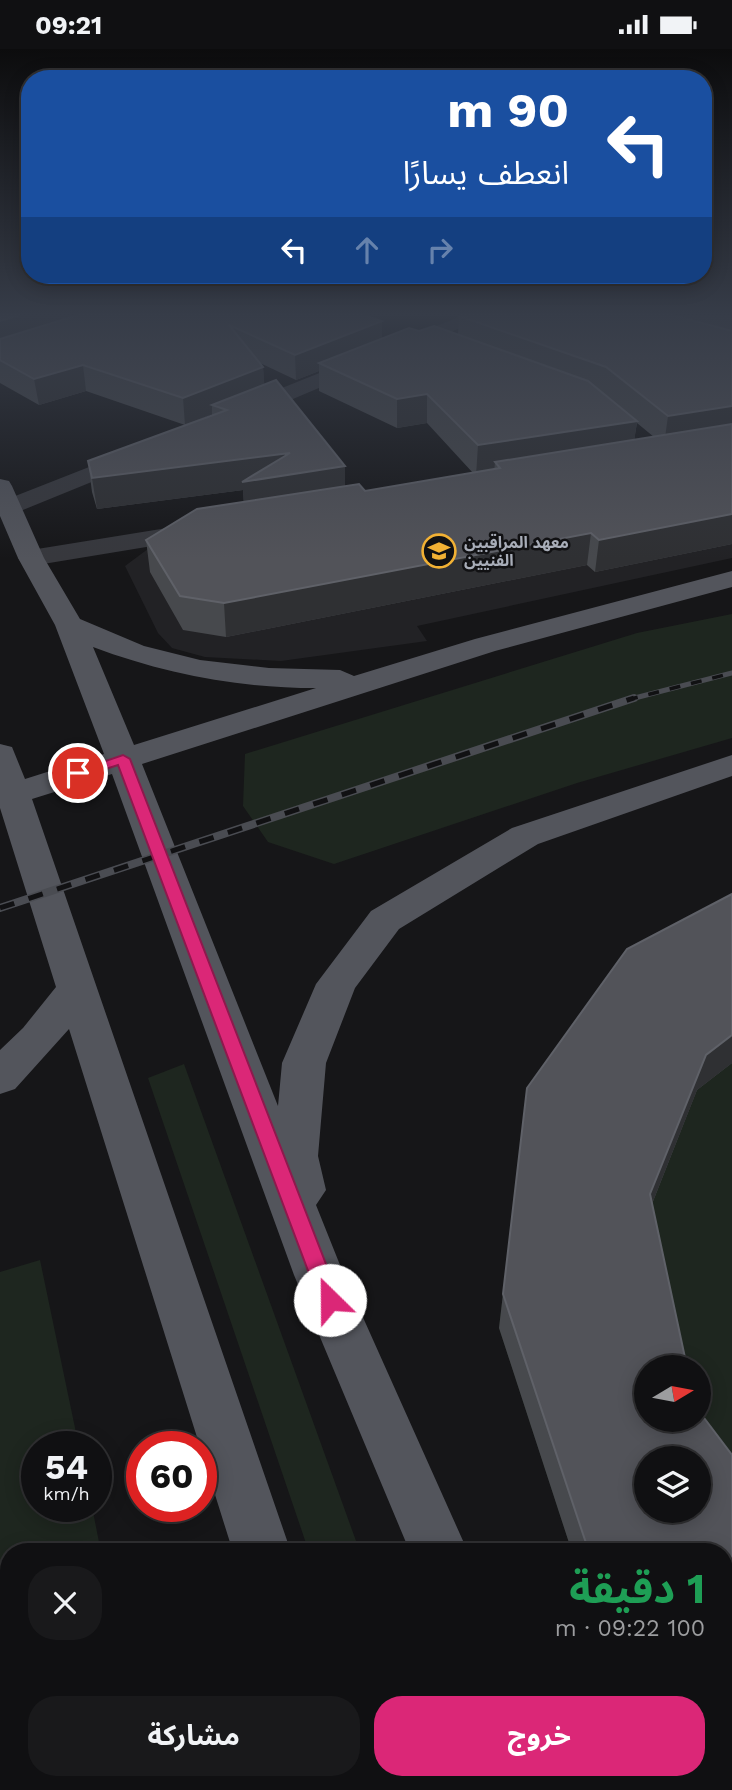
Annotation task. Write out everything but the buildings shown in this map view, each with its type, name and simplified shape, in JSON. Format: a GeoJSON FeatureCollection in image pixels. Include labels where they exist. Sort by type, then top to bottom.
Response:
{"type":"FeatureCollection","features":[{"type":"Feature","properties":{"kind":"main road"},"geometry":{"type":"LineString","coordinates":[[5,497],[31,558],[69,625],[123,759],[319,1275],[435,1543]]}},
{"type":"Feature","properties":{"kind":"main road"},"geometry":{"type":"LineString","coordinates":[[259,1543],[76,990],[4,782],[123,759],[485,645],[732,579]]}},
{"type":"Feature","properties":{"kind":"main road"},"geometry":{"type":"LineString","coordinates":[[69,625],[102,642],[142,657],[236,676],[289,680],[394,675]]}},
{"type":"Feature","properties":{"kind":"main road"},"geometry":{"type":"LineString","coordinates":[[319,1275],[295,1156],[304,1063],[336,984],[385,920],[525,837],[732,765]]}},
{"type":"Feature","properties":{"kind":"main road"},"geometry":{"type":"LineString","coordinates":[[0,1077],[38,1039],[76,990]]}},
{"type":"Feature","properties":{"kind":"street"},"geometry":{"type":"LineString","coordinates":[[216,423],[282,396]]}},
{"type":"Feature","properties":{"kind":"street"},"geometry":{"type":"LineString","coordinates":[[5,497],[164,444]]}},
{"type":"Feature","properties":{"kind":"street"},"geometry":{"type":"LineString","coordinates":[[31,558],[222,527]]}},
{"type":"Feature","properties":{"kind":"shaded area","name":"معهد المراقبين الفنيين"},"geometry":{"type":"Polygon","coordinates":[[[732,451],[732,558],[417,626],[427,641],[281,661],[205,657],[172,648],[158,633],[125,566],[156,543],[732,451]]]}},
{"type":"Feature","properties":{"kind":"shaded area"},"geometry":{"type":"Polygon","coordinates":[[[732,614],[732,738],[577,783],[334,864],[268,842],[243,806],[245,754],[637,633],[732,614]]]}},
{"type":"Feature","properties":{"kind":"shaded area"},"geometry":{"type":"Polygon","coordinates":[[[732,924],[732,1543],[569,1543],[499,1328],[523,1123],[621,984],[732,924]]]}},
{"type":"Feature","properties":{"kind":"shaded area"},"geometry":{"type":"Polygon","coordinates":[[[184,1064],[357,1543],[306,1543],[148,1078],[184,1064]]]}},
{"type":"Feature","properties":{"kind":"shaded area"},"geometry":{"type":"Polygon","coordinates":[[[40,1260],[76,1431],[21,1431],[21,1522],[95,1522],[99,1543],[0,1543],[0,1272],[40,1260]]]}},
{"type":"Feature","properties":{"kind":"railway"},"geometry":{"type":"LineString","coordinates":[[631,699],[732,673]]}},
{"type":"Feature","properties":{"kind":"railway"},"geometry":{"type":"LineString","coordinates":[[0,908],[631,699]]}},
{"type":"Feature","properties":{"kind":"railway"},"geometry":{"type":"LineString","coordinates":[[627,700],[631,699]]}},
{"type":"Feature","properties":{"kind":"place","name":"معهد المراقبين الفنيين"},"geometry":{"type":"Point","coordinates":[439,551]}},
{"type":"Feature","properties":{"kind":"route"},"geometry":{"type":"LineString","coordinates":[[78,773],[123,759],[330,1300]]}}]}
